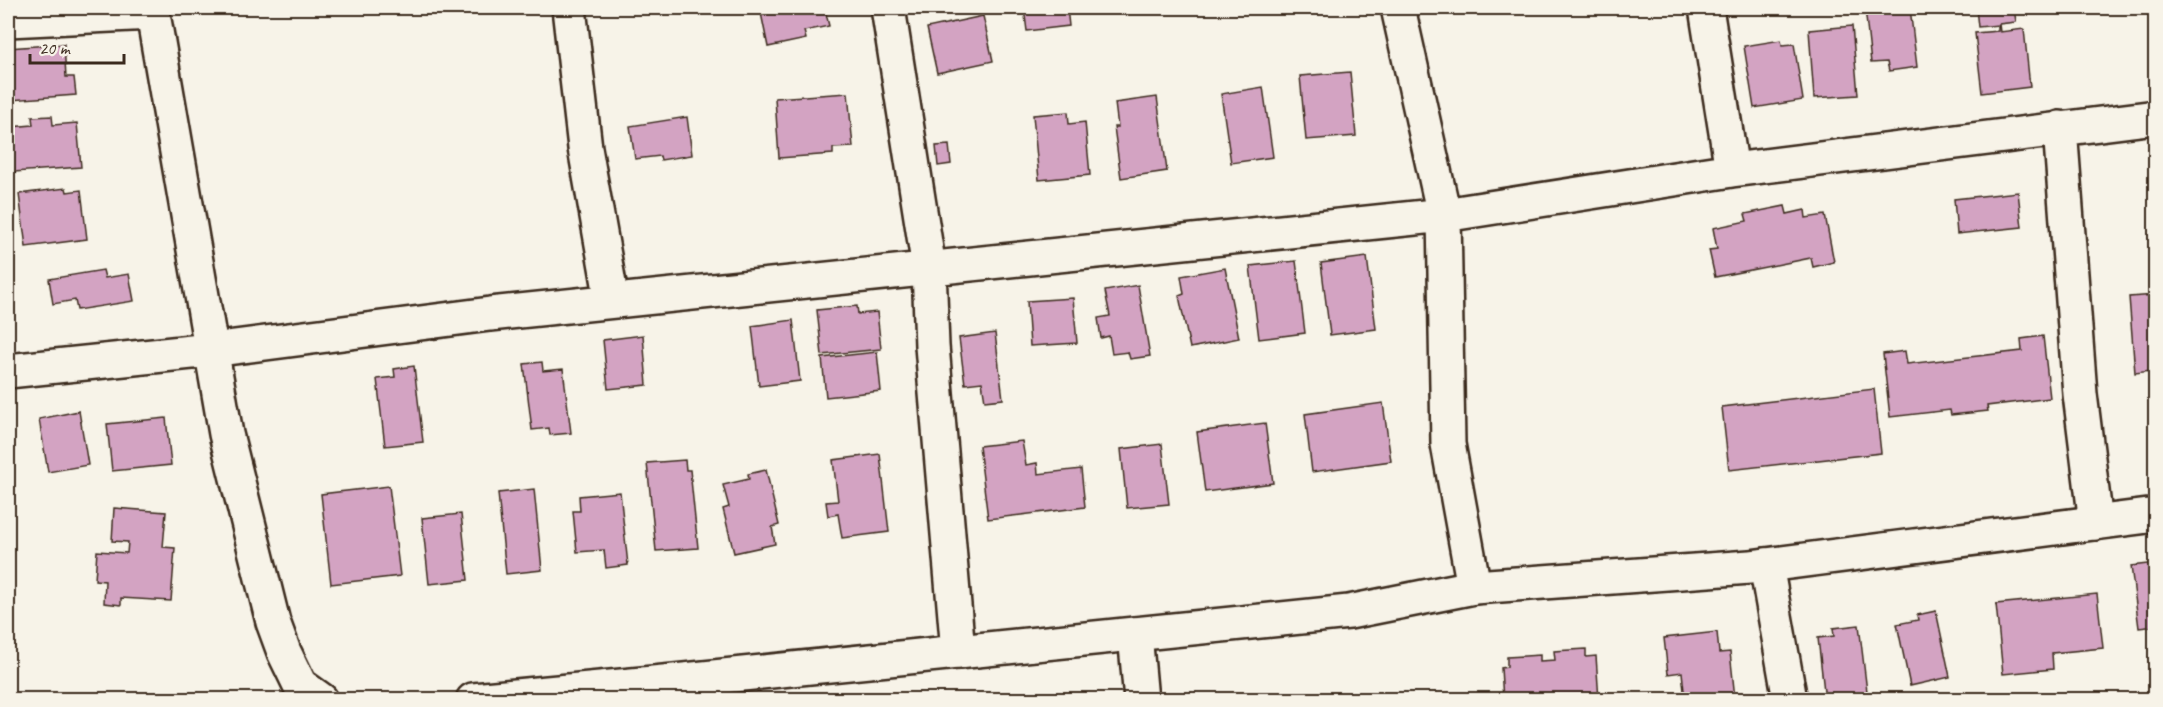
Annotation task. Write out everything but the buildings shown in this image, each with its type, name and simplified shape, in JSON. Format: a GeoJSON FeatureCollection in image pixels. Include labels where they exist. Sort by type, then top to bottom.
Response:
{"type":"FeatureCollection","features":[{"type":"Feature","properties":{"kind":"street"},"geometry":{"type":"LineString","coordinates":[[569,8],[585,148],[612,301]]}},
{"type":"Feature","properties":{"kind":"street"},"geometry":{"type":"LineString","coordinates":[[888,8],[929,268],[932,346],[958,652]]}},
{"type":"Feature","properties":{"kind":"street"},"geometry":{"type":"LineString","coordinates":[[1398,8],[1444,215],[1449,444],[1474,587]]}},
{"type":"Feature","properties":{"kind":"street"},"geometry":{"type":"LineString","coordinates":[[1706,8],[1732,170]]}},
{"type":"Feature","properties":{"kind":"street"},"geometry":{"type":"LineString","coordinates":[[8,20],[152,10],[226,434],[273,622],[300,685],[321,699]]}},
{"type":"Feature","properties":{"kind":"street"},"geometry":{"type":"LineString","coordinates":[[8,371],[211,350],[490,314],[1444,215],[1732,170],[2156,117]]}},
{"type":"Feature","properties":{"kind":"street"},"geometry":{"type":"LineString","coordinates":[[2060,128],[2080,394],[2096,523]]}},
{"type":"Feature","properties":{"kind":"street"},"geometry":{"type":"LineString","coordinates":[[473,699],[514,698],[1349,612],[1474,587],[1766,565],[2156,515]]}},
{"type":"Feature","properties":{"kind":"street"},"geometry":{"type":"LineString","coordinates":[[1766,565],[1790,699]]}},
{"type":"Feature","properties":{"kind":"street"},"geometry":{"type":"LineString","coordinates":[[1135,634],[1141,699]]}}]}
